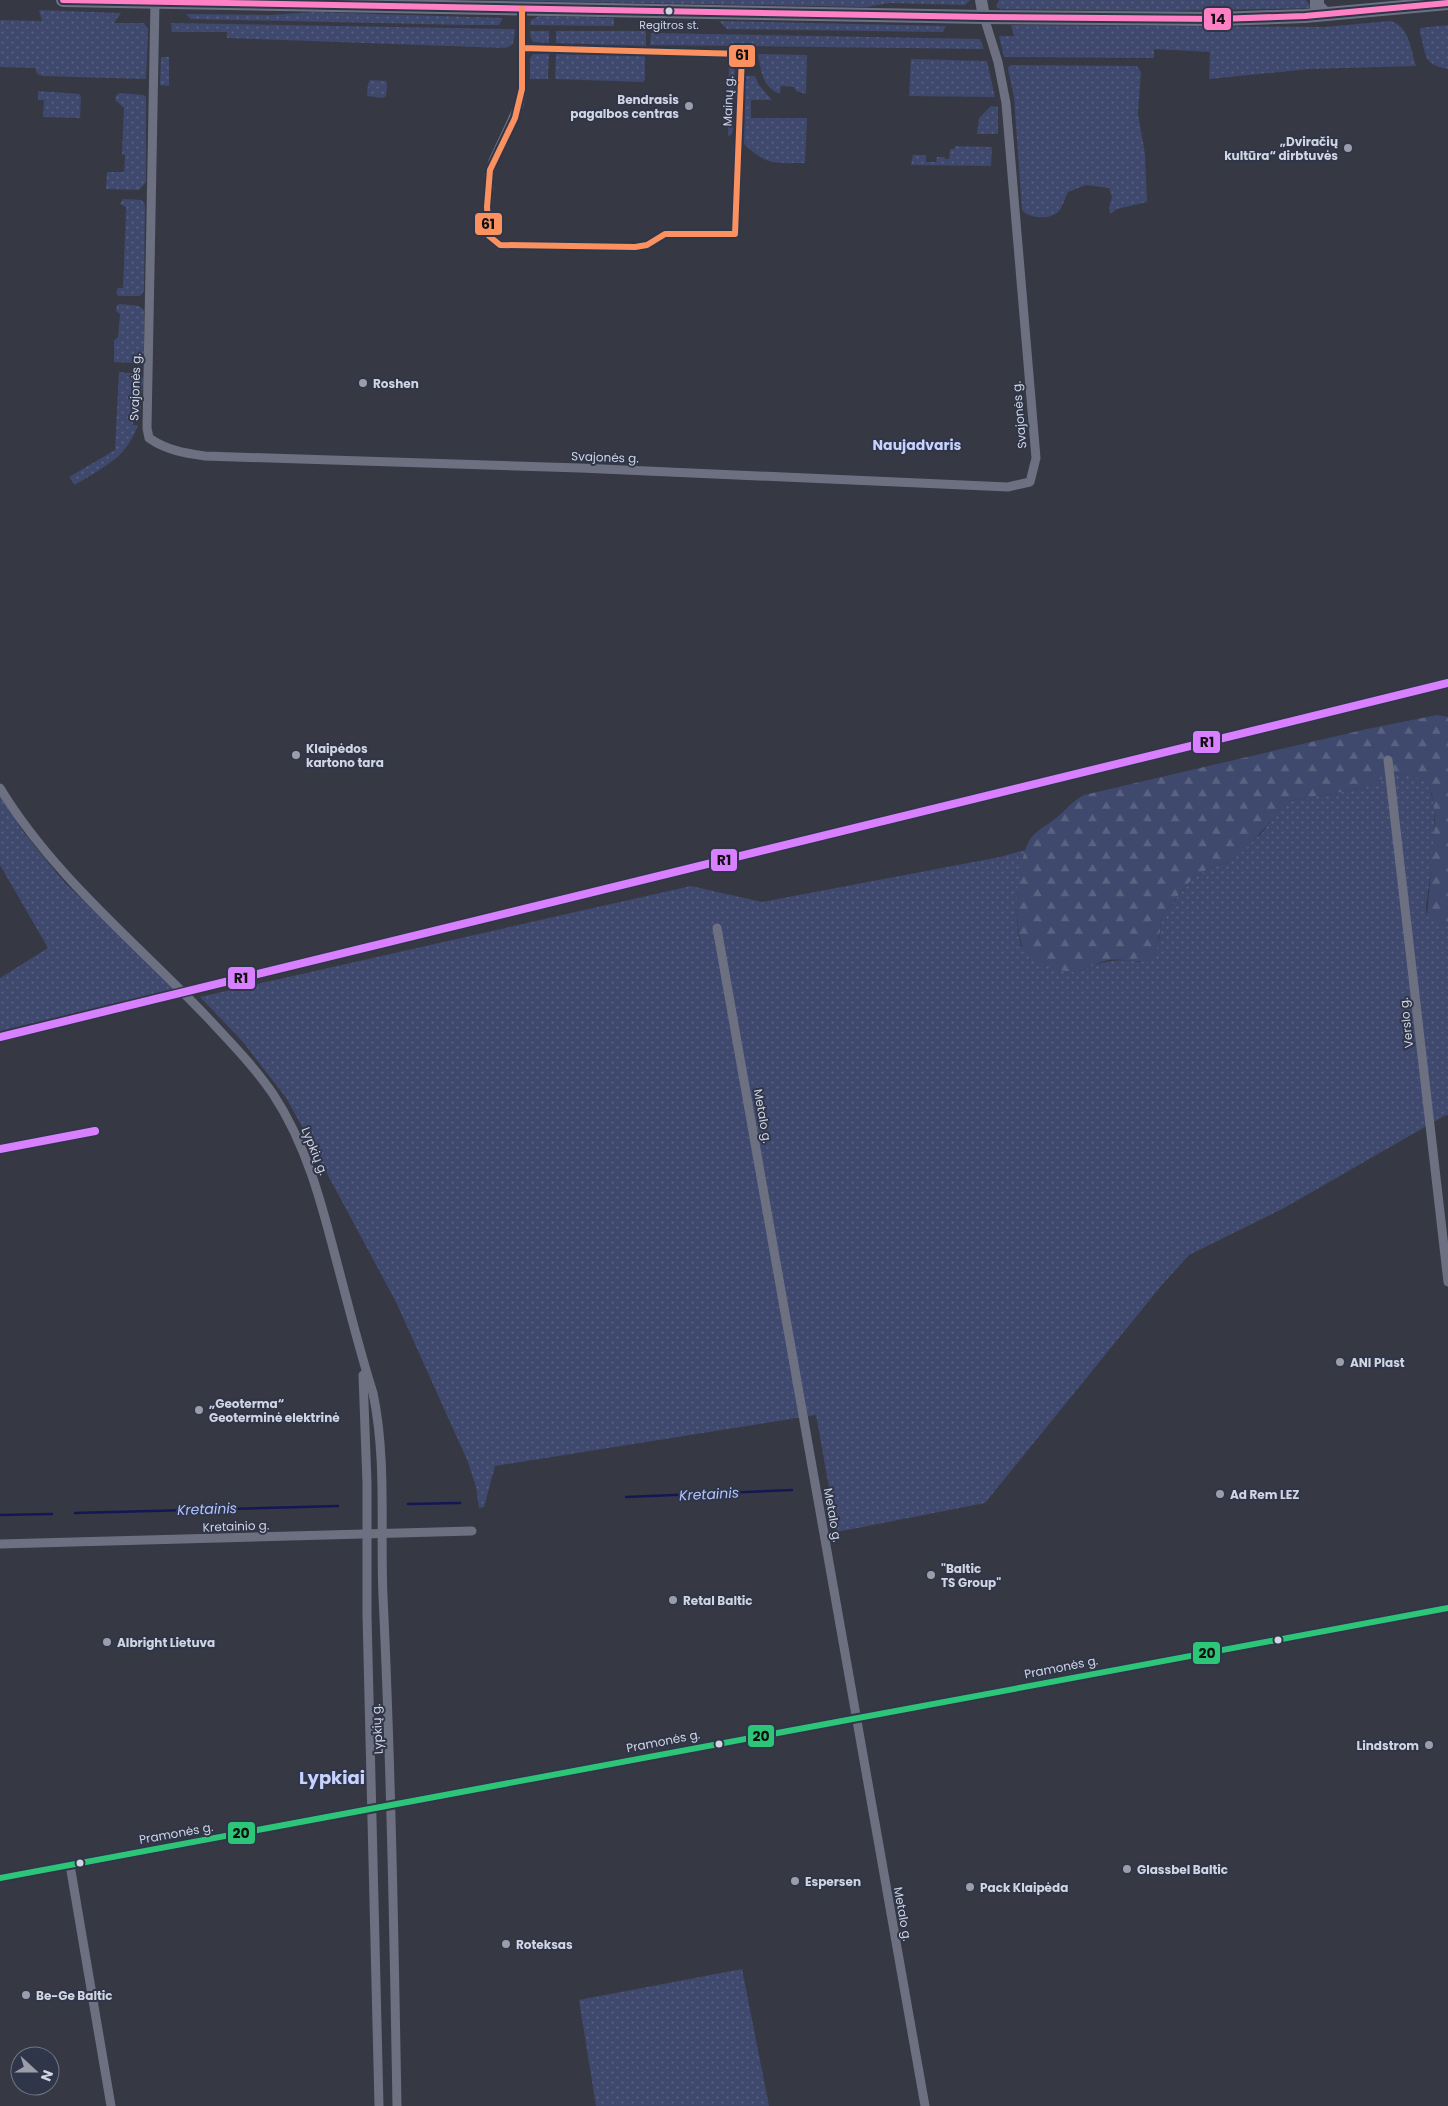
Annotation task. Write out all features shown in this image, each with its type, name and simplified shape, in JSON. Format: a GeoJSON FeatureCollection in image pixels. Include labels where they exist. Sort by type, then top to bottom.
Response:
{"type":"FeatureCollection","features":[{"type":"Feature","properties":{"kind":"main road"},"geometry":{"type":"LineString","coordinates":[[63,0],[984,17],[1217,19],[1325,14],[1448,3]]}},
{"type":"Feature","properties":{"kind":"main road"},"geometry":{"type":"LineString","coordinates":[[1317,0],[1317,6],[1325,14]]}},
{"type":"Feature","properties":{"kind":"street"},"geometry":{"type":"LineString","coordinates":[[981,0],[984,17]]}},
{"type":"Feature","properties":{"kind":"street","name":"Svajonės g."},"geometry":{"type":"LineString","coordinates":[[155,1],[146,428],[149,438],[156,443],[174,451],[205,456],[571,468],[1008,487],[1030,482],[1036,458],[1006,103],[998,62],[984,17]]}},
{"type":"Feature","properties":{"kind":"street"},"geometry":{"type":"LineString","coordinates":[[490,176],[493,161],[519,106],[522,89],[522,9]]}},
{"type":"Feature","properties":{"kind":"street","name":"Mainų g."},"geometry":{"type":"LineString","coordinates":[[489,187],[487,207],[489,236],[500,245],[635,247],[647,245],[665,234],[735,234],[742,54],[522,48]]}},
{"type":"Feature","properties":{"kind":"street","name":"Verslo g."},"geometry":{"type":"LineString","coordinates":[[1388,760],[1448,1282]]}},
{"type":"Feature","properties":{"kind":"street","name":"Lypkių g."},"geometry":{"type":"LineString","coordinates":[[0,788],[32,834],[80,891],[183,992],[257,1072],[294,1130],[308,1161],[319,1194],[373,1393],[379,1426],[392,1805],[397,2106]]}},
{"type":"Feature","properties":{"kind":"street","name":"Metalo g."},"geometry":{"type":"LineString","coordinates":[[717,928],[925,2106]]}},
{"type":"Feature","properties":{"kind":"street","name":"Lypkių g."},"geometry":{"type":"LineString","coordinates":[[361,1353],[365,1394],[368,1483],[366,1534],[379,2106]]}},
{"type":"Feature","properties":{"kind":"street","name":"Kretainio g."},"geometry":{"type":"LineString","coordinates":[[0,1544],[472,1531]]}},
{"type":"Feature","properties":{"kind":"street","name":"Pramonės g."},"geometry":{"type":"LineString","coordinates":[[0,1878],[1448,1608]]}},
{"type":"Feature","properties":{"kind":"street"},"geometry":{"type":"LineString","coordinates":[[70,1865],[111,2106]]}},
{"type":"Feature","properties":{"kind":"green space"},"geometry":{"type":"Polygon","coordinates":[[[484,0],[970,0],[965,5],[889,3],[866,7],[484,0]]]}},
{"type":"Feature","properties":{"kind":"green space"},"geometry":{"type":"Polygon","coordinates":[[[999,0],[1306,0],[1312,8],[1169,11],[1000,9],[996,6],[999,0]]]}},
{"type":"Feature","properties":{"kind":"green space"},"geometry":{"type":"Polygon","coordinates":[[[39,10],[121,13],[114,23],[144,23],[148,29],[146,79],[43,76],[37,74],[35,68],[0,67],[0,20],[42,21],[39,10]]]}},
{"type":"Feature","properties":{"kind":"green space"},"geometry":{"type":"Polygon","coordinates":[[[314,12],[503,18],[499,25],[466,25],[191,19],[186,14],[271,15],[314,12]]]}},
{"type":"Feature","properties":{"kind":"green space"},"geometry":{"type":"Polygon","coordinates":[[[539,16],[614,18],[614,26],[530,25],[531,20],[539,16]]]}},
{"type":"Feature","properties":{"kind":"green space"},"geometry":{"type":"Polygon","coordinates":[[[719,21],[946,26],[943,32],[727,29],[719,21]]]}},
{"type":"Feature","properties":{"kind":"green space"},"geometry":{"type":"Polygon","coordinates":[[[1390,21],[1401,27],[1405,33],[1411,46],[1416,66],[1310,69],[1209,79],[1210,52],[1154,49],[1154,58],[1004,57],[999,36],[1014,36],[1011,25],[1325,27],[1390,21]]]}},
{"type":"Feature","properties":{"kind":"green space"},"geometry":{"type":"Polygon","coordinates":[[[171,23],[515,29],[512,45],[505,48],[227,38],[227,32],[172,32],[171,23]]]}},
{"type":"Feature","properties":{"kind":"green space"},"geometry":{"type":"Polygon","coordinates":[[[1448,25],[1448,69],[1434,64],[1427,58],[1420,28],[1448,25]]]}},
{"type":"Feature","properties":{"kind":"green space"},"geometry":{"type":"Polygon","coordinates":[[[530,31],[549,31],[549,43],[533,42],[530,31]]]}},
{"type":"Feature","properties":{"kind":"green space"},"geometry":{"type":"Polygon","coordinates":[[[556,31],[646,31],[646,46],[556,43],[556,31]]]}},
{"type":"Feature","properties":{"kind":"green space"},"geometry":{"type":"Polygon","coordinates":[[[651,33],[980,39],[984,49],[650,45],[651,33]]]}},
{"type":"Feature","properties":{"kind":"green space"},"geometry":{"type":"Polygon","coordinates":[[[533,54],[549,54],[548,79],[530,79],[530,58],[533,54]]]}},
{"type":"Feature","properties":{"kind":"green space"},"geometry":{"type":"Polygon","coordinates":[[[556,54],[645,56],[645,80],[642,82],[555,79],[556,54]]]}},
{"type":"Feature","properties":{"kind":"green space"},"geometry":{"type":"Polygon","coordinates":[[[758,54],[807,55],[806,94],[796,91],[794,87],[781,86],[780,94],[769,87],[763,78],[758,54]]]}},
{"type":"Feature","properties":{"kind":"green space"},"geometry":{"type":"Polygon","coordinates":[[[161,57],[169,57],[169,86],[160,85],[161,57]]]}},
{"type":"Feature","properties":{"kind":"green space"},"geometry":{"type":"Polygon","coordinates":[[[729,58],[735,64],[733,129],[731,135],[728,136],[729,58]]]}},
{"type":"Feature","properties":{"kind":"green space"},"geometry":{"type":"Polygon","coordinates":[[[911,59],[987,61],[995,97],[909,96],[911,59]]]}},
{"type":"Feature","properties":{"kind":"green space"},"geometry":{"type":"Polygon","coordinates":[[[1009,66],[1137,66],[1141,72],[1138,114],[1145,154],[1147,202],[1117,209],[1110,214],[1109,207],[1112,197],[1109,188],[1086,185],[1068,192],[1059,211],[1051,216],[1035,217],[1022,210],[1014,97],[1008,70],[1009,66]]]}},
{"type":"Feature","properties":{"kind":"green space"},"geometry":{"type":"Polygon","coordinates":[[[745,76],[755,76],[759,85],[772,100],[751,100],[751,118],[807,118],[805,163],[779,163],[765,160],[744,144],[745,76]]]}},
{"type":"Feature","properties":{"kind":"green space"},"geometry":{"type":"Polygon","coordinates":[[[370,80],[386,81],[386,96],[383,98],[367,96],[370,80]]]}},
{"type":"Feature","properties":{"kind":"green space"},"geometry":{"type":"Polygon","coordinates":[[[38,91],[79,94],[81,97],[80,118],[43,117],[44,100],[38,100],[38,91]]]}},
{"type":"Feature","properties":{"kind":"green space"},"geometry":{"type":"Polygon","coordinates":[[[119,93],[144,95],[146,97],[146,182],[139,190],[106,189],[107,172],[124,172],[125,155],[122,154],[124,108],[115,100],[119,93]]]}},
{"type":"Feature","properties":{"kind":"green space"},"geometry":{"type":"Polygon","coordinates":[[[991,106],[998,107],[998,134],[977,134],[979,118],[991,106]]]}},
{"type":"Feature","properties":{"kind":"green space"},"geometry":{"type":"Polygon","coordinates":[[[955,146],[992,147],[991,166],[911,165],[913,155],[926,155],[926,162],[936,162],[937,157],[949,159],[950,149],[954,149],[955,146]]]}},
{"type":"Feature","properties":{"kind":"green space"},"geometry":{"type":"Polygon","coordinates":[[[123,199],[142,200],[145,205],[144,291],[140,296],[118,296],[116,293],[118,288],[123,288],[126,207],[120,204],[123,199]]]}},
{"type":"Feature","properties":{"kind":"green space"},"geometry":{"type":"Polygon","coordinates":[[[117,305],[139,306],[144,310],[144,353],[134,363],[114,362],[114,340],[118,338],[120,314],[116,311],[117,305]]]}},
{"type":"Feature","properties":{"kind":"green space"},"geometry":{"type":"Polygon","coordinates":[[[119,372],[140,374],[143,378],[140,416],[133,416],[133,425],[138,425],[133,437],[120,454],[104,467],[75,485],[69,477],[115,450],[119,372]]]}},
{"type":"Feature","properties":{"kind":"green space"},"geometry":{"type":"Polygon","coordinates":[[[1437,715],[1448,717],[1448,924],[1434,923],[1427,916],[1435,821],[1432,794],[1425,782],[1413,776],[1400,773],[1386,776],[1364,788],[1289,801],[1245,850],[1230,861],[1208,869],[1193,878],[1162,916],[1157,952],[1150,961],[1108,960],[1083,970],[1070,972],[1062,971],[1040,962],[1029,955],[1023,947],[1017,917],[1017,898],[1026,848],[1036,832],[1055,819],[1080,797],[1367,729],[1437,715]]]}},
{"type":"Feature","properties":{"kind":"green space"},"geometry":{"type":"Polygon","coordinates":[[[1400,773],[1423,780],[1431,792],[1434,806],[1434,842],[1426,908],[1427,916],[1448,924],[1448,1115],[1284,1208],[1189,1255],[1161,1286],[985,1503],[837,1532],[816,1415],[495,1466],[484,1507],[479,1508],[476,1487],[468,1462],[396,1302],[287,1099],[243,1042],[200,997],[691,886],[762,902],[1000,857],[1025,850],[1017,910],[1018,934],[1021,946],[1081,971],[1110,961],[1140,962],[1159,941],[1162,916],[1193,878],[1208,869],[1230,861],[1262,833],[1279,810],[1289,801],[1364,788],[1386,776],[1400,773]]]}},
{"type":"Feature","properties":{"kind":"green space"},"geometry":{"type":"Polygon","coordinates":[[[0,795],[24,833],[65,883],[177,988],[0,1031],[0,978],[48,948],[0,865],[0,795]]]}},
{"type":"Feature","properties":{"kind":"green space"},"geometry":{"type":"Polygon","coordinates":[[[742,1969],[769,2106],[596,2106],[579,2000],[742,1969]]]}},
{"type":"Feature","properties":{"kind":"waterway","name":"Kretainis"},"geometry":{"type":"LineString","coordinates":[[626,1497],[792,1490]]}},
{"type":"Feature","properties":{"kind":"waterway","name":"Kretainis"},"geometry":{"type":"LineString","coordinates":[[408,1504],[460,1503]]}},
{"type":"Feature","properties":{"kind":"waterway","name":"Kretainis"},"geometry":{"type":"LineString","coordinates":[[75,1513],[338,1506]]}},
{"type":"Feature","properties":{"kind":"waterway","name":"Kretainis"},"geometry":{"type":"LineString","coordinates":[[0,1515],[52,1514]]}},
{"type":"Feature","properties":{"kind":"railway"},"geometry":{"type":"LineString","coordinates":[[0,1149],[95,1131]]}},
{"type":"Feature","properties":{"kind":"transit line","name":"14"},"geometry":{"type":"LineString","coordinates":[[63,0],[984,17],[1217,19],[1305,16],[1448,3]]}},
{"type":"Feature","properties":{"kind":"transit line","name":"61"},"geometry":{"type":"LineString","coordinates":[[522,9],[522,89],[515,118],[490,170],[487,207],[489,236],[500,245],[635,247],[647,245],[665,234],[735,234],[742,54],[522,48]]}},
{"type":"Feature","properties":{"kind":"transit line","name":"R1"},"geometry":{"type":"LineString","coordinates":[[0,1037],[1448,683]]}},
{"type":"Feature","properties":{"kind":"transit line","name":"R1"},"geometry":{"type":"LineString","coordinates":[[0,1149],[95,1131]]}},
{"type":"Feature","properties":{"kind":"transit line","name":"20"},"geometry":{"type":"LineString","coordinates":[[0,1878],[1448,1608]]}},
{"type":"Feature","properties":{"kind":"place","name":"Regitros st."},"geometry":{"type":"Point","coordinates":[669,11]}},
{"type":"Feature","properties":{"kind":"place","name":"Bendrasis pagalbos centras"},"geometry":{"type":"Point","coordinates":[689,106]}},
{"type":"Feature","properties":{"kind":"place","name":"„Dviračių kultūra“ dirbtuvės"},"geometry":{"type":"Point","coordinates":[1348,148]}},
{"type":"Feature","properties":{"kind":"place","name":"Roshen"},"geometry":{"type":"Point","coordinates":[363,383]}},
{"type":"Feature","properties":{"kind":"place","name":"Klaipėdos kartono tara"},"geometry":{"type":"Point","coordinates":[296,755]}},
{"type":"Feature","properties":{"kind":"place","name":"ANI Plast"},"geometry":{"type":"Point","coordinates":[1340,1362]}},
{"type":"Feature","properties":{"kind":"place","name":"„Geoterma“ Geoterminė elektrinė"},"geometry":{"type":"Point","coordinates":[199,1410]}},
{"type":"Feature","properties":{"kind":"place","name":"Ad Rem LEZ"},"geometry":{"type":"Point","coordinates":[1220,1494]}},
{"type":"Feature","properties":{"kind":"place","name":"\"Baltic TS Group\""},"geometry":{"type":"Point","coordinates":[931,1575]}},
{"type":"Feature","properties":{"kind":"place","name":"Retal Baltic"},"geometry":{"type":"Point","coordinates":[673,1600]}},
{"type":"Feature","properties":{"kind":"place","name":"Albright Lietuva"},"geometry":{"type":"Point","coordinates":[107,1642]}},
{"type":"Feature","properties":{"kind":"place","name":"Lindstrom"},"geometry":{"type":"Point","coordinates":[1429,1745]}},
{"type":"Feature","properties":{"kind":"place","name":"Glassbel Baltic"},"geometry":{"type":"Point","coordinates":[1127,1869]}},
{"type":"Feature","properties":{"kind":"place","name":"Espersen"},"geometry":{"type":"Point","coordinates":[795,1881]}},
{"type":"Feature","properties":{"kind":"place","name":"Pack Klaipėda"},"geometry":{"type":"Point","coordinates":[970,1887]}},
{"type":"Feature","properties":{"kind":"place","name":"Roteksas"},"geometry":{"type":"Point","coordinates":[506,1944]}},
{"type":"Feature","properties":{"kind":"place","name":"Be-Ge Baltic"},"geometry":{"type":"Point","coordinates":[26,1995]}},
{"type":"Feature","properties":{"kind":"district","name":"Naujadvaris"},"geometry":{"type":"Point","coordinates":[917,445]}},
{"type":"Feature","properties":{"kind":"district","name":"Lypkiai"},"geometry":{"type":"Point","coordinates":[332,1777]}}]}
